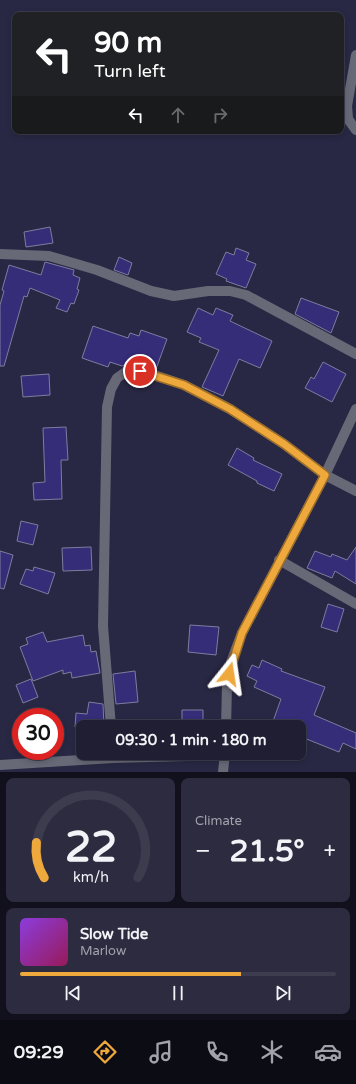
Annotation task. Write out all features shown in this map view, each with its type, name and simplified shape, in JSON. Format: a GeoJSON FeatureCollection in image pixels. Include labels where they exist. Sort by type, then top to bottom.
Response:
{"type":"FeatureCollection","features":[{"type":"Feature","properties":{"kind":"street"},"geometry":{"type":"LineString","coordinates":[[356,55],[347,106],[348,119],[356,130]]}},
{"type":"Feature","properties":{"kind":"street"},"geometry":{"type":"LineString","coordinates":[[0,254],[49,256],[97,270],[152,291],[174,296],[208,291],[230,291],[246,295],[356,354]]}},
{"type":"Feature","properties":{"kind":"street"},"geometry":{"type":"LineString","coordinates":[[110,720],[103,626],[104,526],[107,407],[111,389],[117,378],[127,371],[140,371],[184,385],[230,409],[284,444],[325,475],[356,491]]}},
{"type":"Feature","properties":{"kind":"street"},"geometry":{"type":"LineString","coordinates":[[226,720],[227,686],[231,662],[242,633],[325,475],[356,409]]}},
{"type":"Feature","properties":{"kind":"street"},"geometry":{"type":"LineString","coordinates":[[279,560],[356,604]]}},
{"type":"Feature","properties":{"kind":"street"},"geometry":{"type":"LineString","coordinates":[[0,766],[76,759]]}},
{"type":"Feature","properties":{"kind":"street"},"geometry":{"type":"LineString","coordinates":[[224,772],[225,760]]}},
{"type":"Feature","properties":{"kind":"building"},"geometry":{"type":"Polygon","coordinates":[[[50,227],[53,243],[26,247],[24,232],[50,227]]]}},
{"type":"Feature","properties":{"kind":"building"},"geometry":{"type":"Polygon","coordinates":[[[236,248],[249,253],[246,260],[256,264],[246,288],[226,281],[227,279],[216,274],[226,252],[234,255],[236,248]]]}},
{"type":"Feature","properties":{"kind":"building"},"geometry":{"type":"Polygon","coordinates":[[[119,257],[132,263],[128,275],[114,270],[119,257]]]}},
{"type":"Feature","properties":{"kind":"building"},"geometry":{"type":"Polygon","coordinates":[[[45,262],[74,270],[73,275],[80,278],[77,289],[79,290],[74,304],[71,303],[67,312],[56,308],[60,300],[30,288],[27,297],[24,296],[4,366],[0,366],[0,305],[4,291],[2,290],[9,265],[41,275],[45,262]]]}},
{"type":"Feature","properties":{"kind":"building"},"geometry":{"type":"Polygon","coordinates":[[[301,298],[339,312],[331,333],[295,314],[301,298]]]}},
{"type":"Feature","properties":{"kind":"building"},"geometry":{"type":"Polygon","coordinates":[[[198,308],[213,315],[216,308],[233,315],[230,321],[272,341],[260,368],[239,359],[223,396],[202,387],[219,350],[199,342],[201,338],[187,332],[198,308]]]}},
{"type":"Feature","properties":{"kind":"building"},"geometry":{"type":"Polygon","coordinates":[[[93,326],[128,338],[130,333],[139,336],[141,330],[167,339],[156,369],[140,364],[127,364],[122,366],[110,362],[108,367],[82,358],[93,326]]]}},
{"type":"Feature","properties":{"kind":"building"},"geometry":{"type":"Polygon","coordinates":[[[323,362],[346,374],[332,402],[305,388],[311,377],[314,379],[323,362]]]}},
{"type":"Feature","properties":{"kind":"building"},"geometry":{"type":"Polygon","coordinates":[[[49,374],[50,395],[23,397],[21,376],[49,374]]]}},
{"type":"Feature","properties":{"kind":"building"},"geometry":{"type":"Polygon","coordinates":[[[66,427],[68,460],[61,460],[62,499],[34,500],[33,483],[45,482],[43,428],[66,427]]]}},
{"type":"Feature","properties":{"kind":"building"},"geometry":{"type":"Polygon","coordinates":[[[237,448],[254,458],[253,460],[282,474],[274,491],[257,483],[257,481],[228,465],[237,448]]]}},
{"type":"Feature","properties":{"kind":"building"},"geometry":{"type":"Polygon","coordinates":[[[21,521],[38,525],[33,545],[17,541],[21,521]]]}},
{"type":"Feature","properties":{"kind":"building"},"geometry":{"type":"Polygon","coordinates":[[[91,547],[92,570],[63,571],[62,548],[91,547]]]}},
{"type":"Feature","properties":{"kind":"building"},"geometry":{"type":"Polygon","coordinates":[[[356,547],[356,584],[335,571],[332,578],[307,568],[315,551],[331,557],[332,554],[347,560],[356,547]]]}},
{"type":"Feature","properties":{"kind":"building"},"geometry":{"type":"Polygon","coordinates":[[[0,551],[13,555],[4,589],[0,588],[0,551]]]}},
{"type":"Feature","properties":{"kind":"building"},"geometry":{"type":"Polygon","coordinates":[[[34,567],[55,573],[48,594],[20,584],[26,569],[33,571],[34,567]]]}},
{"type":"Feature","properties":{"kind":"building"},"geometry":{"type":"Polygon","coordinates":[[[328,604],[344,609],[337,632],[321,627],[328,604]]]}},
{"type":"Feature","properties":{"kind":"building"},"geometry":{"type":"Polygon","coordinates":[[[190,625],[219,627],[216,655],[188,652],[190,625]]]}},
{"type":"Feature","properties":{"kind":"building"},"geometry":{"type":"Polygon","coordinates":[[[43,632],[47,642],[83,635],[85,646],[90,645],[91,652],[96,651],[100,673],[72,678],[71,672],[63,674],[63,670],[33,681],[20,647],[28,644],[26,638],[43,632]]]}},
{"type":"Feature","properties":{"kind":"building"},"geometry":{"type":"Polygon","coordinates":[[[262,660],[282,669],[281,671],[325,687],[314,715],[356,733],[356,749],[343,743],[339,752],[306,739],[306,720],[274,720],[281,699],[254,687],[257,681],[247,676],[252,665],[259,668],[262,660]]]}},
{"type":"Feature","properties":{"kind":"building"},"geometry":{"type":"Polygon","coordinates":[[[135,671],[138,702],[116,704],[113,674],[135,671]]]}},
{"type":"Feature","properties":{"kind":"building"},"geometry":{"type":"Polygon","coordinates":[[[31,679],[38,697],[23,703],[16,685],[31,679]]]}},
{"type":"Feature","properties":{"kind":"building"},"geometry":{"type":"Polygon","coordinates":[[[89,702],[103,704],[104,720],[76,720],[75,727],[76,713],[87,714],[89,702]]]}},
{"type":"Feature","properties":{"kind":"building"},"geometry":{"type":"Polygon","coordinates":[[[182,710],[203,710],[203,720],[182,720],[182,710]]]}},
{"type":"Feature","properties":{"kind":"route"},"geometry":{"type":"LineString","coordinates":[[140,371],[184,385],[230,409],[284,444],[325,475],[242,633],[231,662],[229,674]]}}]}
